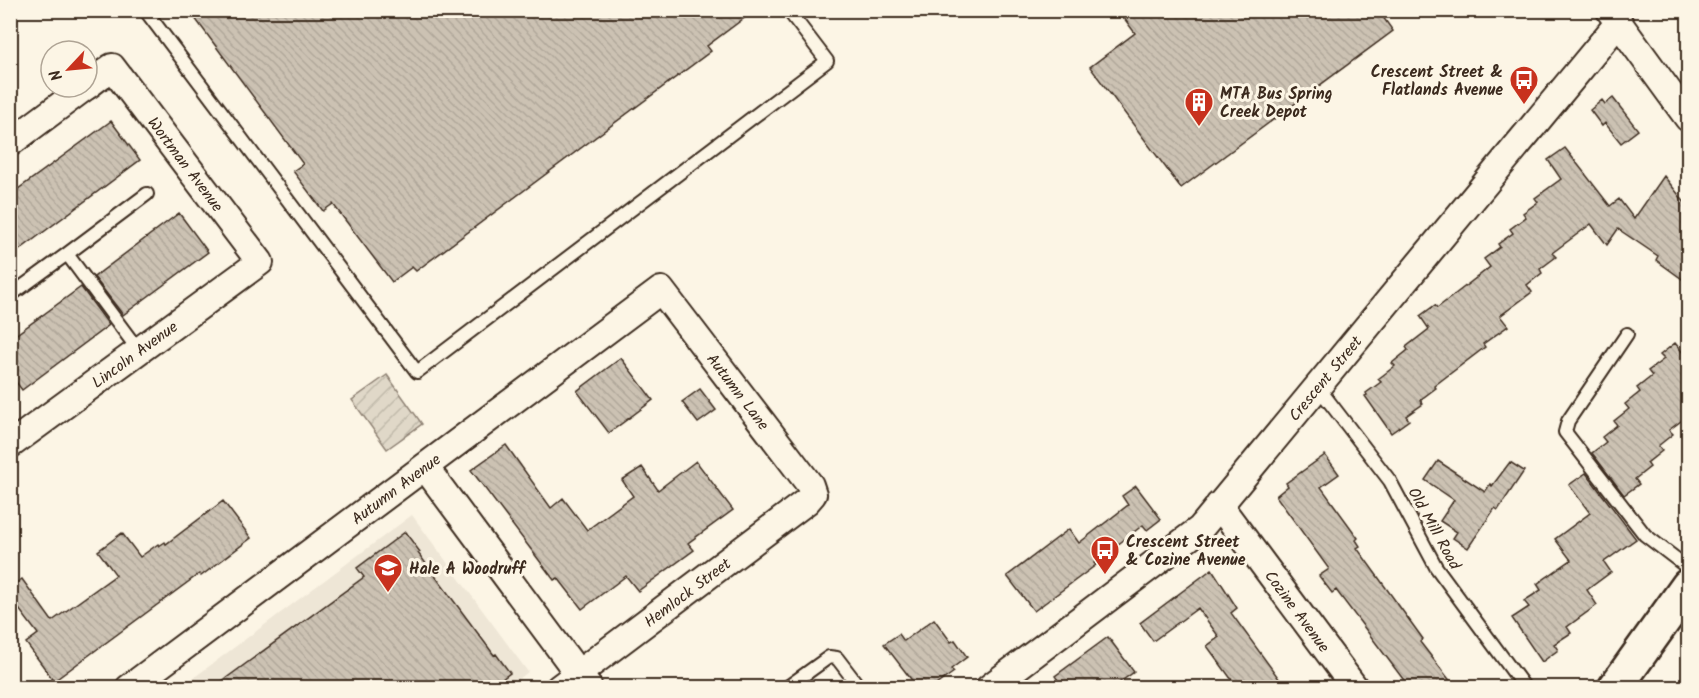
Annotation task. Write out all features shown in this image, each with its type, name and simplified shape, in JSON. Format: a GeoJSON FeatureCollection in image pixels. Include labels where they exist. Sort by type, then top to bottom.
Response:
{"type":"FeatureCollection","features":[{"type":"Feature","properties":{"kind":"main road"},"geometry":{"type":"LineString","coordinates":[[1615,687],[1689,586]]}},
{"type":"Feature","properties":{"kind":"street"},"geometry":{"type":"LineString","coordinates":[[1614,16],[1689,118]]}},
{"type":"Feature","properties":{"kind":"street","name":"Crescent Street"},"geometry":{"type":"LineString","coordinates":[[989,687],[1200,529],[1614,16]]}},
{"type":"Feature","properties":{"kind":"street","name":"Wortman Avenue"},"geometry":{"type":"LineString","coordinates":[[99,76],[112,67],[260,262]]}},
{"type":"Feature","properties":{"kind":"street"},"geometry":{"type":"LineString","coordinates":[[10,142],[68,99]]}},
{"type":"Feature","properties":{"kind":"street","name":"Lincoln Avenue"},"geometry":{"type":"LineString","coordinates":[[10,445],[260,262]]}},
{"type":"Feature","properties":{"kind":"street","name":"Autumn Avenue"},"geometry":{"type":"LineString","coordinates":[[129,687],[661,290]]}},
{"type":"Feature","properties":{"kind":"street","name":"Autumn Lane"},"geometry":{"type":"LineString","coordinates":[[661,290],[810,485],[813,494]]}},
{"type":"Feature","properties":{"kind":"street"},"geometry":{"type":"LineString","coordinates":[[425,467],[576,683]]}},
{"type":"Feature","properties":{"kind":"street","name":"Hemlock Street"},"geometry":{"type":"LineString","coordinates":[[576,683],[813,494]]}},
{"type":"Feature","properties":{"kind":"street","name":"Cozine Avenue"},"geometry":{"type":"LineString","coordinates":[[1219,505],[1355,687]]}},
{"type":"Feature","properties":{"kind":"lane"},"geometry":{"type":"LineString","coordinates":[[145,10],[417,372],[827,61],[789,10]]}},
{"type":"Feature","properties":{"kind":"lane"},"geometry":{"type":"LineString","coordinates":[[10,293],[15,292],[147,194]]}},
{"type":"Feature","properties":{"kind":"lane"},"geometry":{"type":"LineString","coordinates":[[67,254],[139,351]]}},
{"type":"Feature","properties":{"kind":"lane"},"geometry":{"type":"LineString","coordinates":[[1627,334],[1568,421],[1565,432],[1645,534],[1689,568]]}},
{"type":"Feature","properties":{"kind":"lane","name":"Old Mill Road"},"geometry":{"type":"LineString","coordinates":[[1317,386],[1390,481],[1436,567],[1525,687]]}},
{"type":"Feature","properties":{"kind":"lane"},"geometry":{"type":"LineString","coordinates":[[786,687],[829,657],[837,658],[860,687]]}},
{"type":"Feature","properties":{"kind":"shaded area"},"geometry":{"type":"Polygon","coordinates":[[[387,375],[422,424],[387,449],[352,400],[387,375]]]}},
{"type":"Feature","properties":{"kind":"shaded area","name":"Hale A Woodruff"},"geometry":{"type":"Polygon","coordinates":[[[412,515],[528,672],[507,688],[180,688],[412,515]]]}},
{"type":"Feature","properties":{"kind":"building"},"geometry":{"type":"Polygon","coordinates":[[[189,10],[755,10],[707,46],[711,51],[416,271],[412,267],[392,282],[333,204],[323,211],[293,171],[303,164],[189,10]]]}},
{"type":"Feature","properties":{"kind":"building","name":"MTA Bus Spring Creek Depot"},"geometry":{"type":"Polygon","coordinates":[[[1118,10],[1378,10],[1393,31],[1181,188],[1090,67],[1135,33],[1118,10]]]}},
{"type":"Feature","properties":{"kind":"building"},"geometry":{"type":"Polygon","coordinates":[[[1613,98],[1638,130],[1621,143],[1605,123],[1602,126],[1590,110],[1602,100],[1605,104],[1613,98]]]}},
{"type":"Feature","properties":{"kind":"building"},"geometry":{"type":"Polygon","coordinates":[[[111,121],[140,160],[10,257],[10,195],[111,121]]]}},
{"type":"Feature","properties":{"kind":"building"},"geometry":{"type":"Polygon","coordinates":[[[1565,148],[1610,206],[1619,199],[1634,219],[1664,176],[1689,208],[1689,284],[1656,260],[1658,256],[1618,229],[1607,245],[1591,224],[1552,253],[1556,257],[1540,269],[1542,273],[1527,285],[1532,292],[1500,316],[1508,326],[1483,344],[1485,347],[1434,386],[1436,388],[1420,400],[1423,404],[1406,416],[1409,420],[1391,433],[1365,396],[1366,393],[1381,382],[1378,379],[1395,366],[1392,363],[1408,350],[1406,347],[1429,329],[1420,316],[1435,305],[1437,308],[1490,267],[1484,259],[1500,247],[1498,244],[1513,233],[1510,229],[1526,217],[1523,213],[1538,202],[1535,198],[1561,179],[1548,160],[1565,148]]]}},
{"type":"Feature","properties":{"kind":"building"},"geometry":{"type":"Polygon","coordinates":[[[179,213],[208,252],[123,315],[94,277],[179,213]]]}},
{"type":"Feature","properties":{"kind":"building"},"geometry":{"type":"Polygon","coordinates":[[[81,287],[109,325],[22,390],[10,374],[10,339],[81,287]]]}},
{"type":"Feature","properties":{"kind":"building"},"geometry":{"type":"Polygon","coordinates":[[[1675,343],[1689,360],[1689,415],[1669,430],[1673,434],[1658,446],[1662,451],[1647,463],[1650,467],[1635,479],[1639,484],[1624,495],[1592,453],[1606,442],[1602,437],[1617,425],[1614,421],[1629,409],[1625,404],[1640,392],[1637,388],[1652,376],[1648,371],[1664,359],[1660,355],[1675,343]]]}},
{"type":"Feature","properties":{"kind":"building"},"geometry":{"type":"Polygon","coordinates":[[[621,358],[653,400],[609,433],[577,391],[621,358]]]}},
{"type":"Feature","properties":{"kind":"building"},"geometry":{"type":"Polygon","coordinates":[[[700,389],[716,410],[698,423],[682,402],[700,389]]]}},
{"type":"Feature","properties":{"kind":"building"},"geometry":{"type":"Polygon","coordinates":[[[506,445],[551,508],[563,498],[587,530],[633,496],[622,480],[642,467],[658,490],[696,461],[733,510],[688,543],[694,550],[638,591],[626,576],[582,609],[558,578],[554,580],[471,470],[506,445]]]}},
{"type":"Feature","properties":{"kind":"building"},"geometry":{"type":"Polygon","coordinates":[[[1325,455],[1339,474],[1321,487],[1358,538],[1356,540],[1360,546],[1357,548],[1423,639],[1420,642],[1455,687],[1409,687],[1336,590],[1332,593],[1319,576],[1329,569],[1276,496],[1288,486],[1286,483],[1325,455]]]}},
{"type":"Feature","properties":{"kind":"building"},"geometry":{"type":"Polygon","coordinates":[[[1438,461],[1485,492],[1510,462],[1524,471],[1498,510],[1495,508],[1468,548],[1453,538],[1457,532],[1440,521],[1454,500],[1425,480],[1438,461]]]}},
{"type":"Feature","properties":{"kind":"building"},"geometry":{"type":"Polygon","coordinates":[[[1586,473],[1636,539],[1604,562],[1611,572],[1587,590],[1597,605],[1567,627],[1571,633],[1554,644],[1558,650],[1542,662],[1512,618],[1529,607],[1524,601],[1541,590],[1537,584],[1571,560],[1555,539],[1590,513],[1569,485],[1586,473]]]}},
{"type":"Feature","properties":{"kind":"building"},"geometry":{"type":"Polygon","coordinates":[[[1136,486],[1161,519],[1147,530],[1143,525],[1094,563],[1096,565],[1034,611],[1007,576],[1069,529],[1079,543],[1128,505],[1122,496],[1136,486]]]}},
{"type":"Feature","properties":{"kind":"building"},"geometry":{"type":"Polygon","coordinates":[[[223,501],[251,538],[54,681],[26,643],[38,634],[10,597],[10,587],[22,579],[52,621],[116,575],[98,551],[122,533],[140,557],[158,544],[159,546],[165,542],[166,544],[223,501]]]}},
{"type":"Feature","properties":{"kind":"building","name":"Hale A Woodruff"},"geometry":{"type":"Polygon","coordinates":[[[405,532],[420,552],[418,553],[510,673],[491,687],[214,687],[364,577],[357,568],[405,532]]]}},
{"type":"Feature","properties":{"kind":"building"},"geometry":{"type":"Polygon","coordinates":[[[1212,569],[1237,608],[1231,613],[1285,687],[1237,687],[1207,646],[1219,637],[1198,608],[1153,641],[1140,623],[1212,569]]]}},
{"type":"Feature","properties":{"kind":"building"},"geometry":{"type":"Polygon","coordinates":[[[934,619],[951,642],[955,640],[967,657],[951,669],[954,672],[933,687],[917,687],[884,644],[899,634],[904,641],[934,619]]]}},
{"type":"Feature","properties":{"kind":"building"},"geometry":{"type":"Polygon","coordinates":[[[1108,637],[1134,672],[1113,687],[1063,687],[1055,676],[1108,637]]]}},
{"type":"Feature","properties":{"kind":"place","name":"Crescent Street & Flatlands Avenue"},"geometry":{"type":"Point","coordinates":[1524,106]}},
{"type":"Feature","properties":{"kind":"place","name":"MTA Bus Spring Creek Depot"},"geometry":{"type":"Point","coordinates":[1199,128]}},
{"type":"Feature","properties":{"kind":"place","name":"Crescent Street & Cozine Avenue"},"geometry":{"type":"Point","coordinates":[1105,576]}},
{"type":"Feature","properties":{"kind":"place","name":"Hale A Woodruff"},"geometry":{"type":"Point","coordinates":[388,594]}}]}
